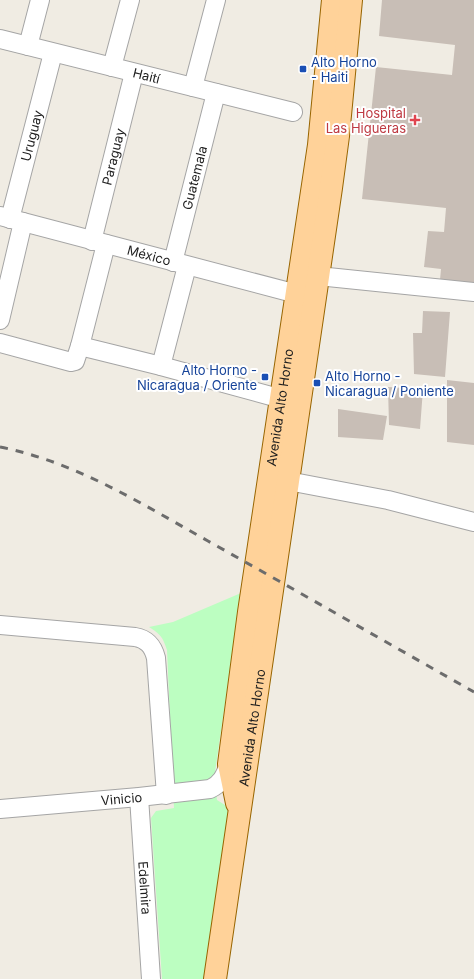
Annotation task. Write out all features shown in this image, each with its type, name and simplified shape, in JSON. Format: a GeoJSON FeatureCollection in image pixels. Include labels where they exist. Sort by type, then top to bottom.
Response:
{"type":"FeatureCollection","features":[{"type":"Feature","properties":{"kind":"main road","name":"Avenida Alto Horno"},"geometry":{"type":"LineString","coordinates":[[240,813],[229,764],[250,604],[319,145],[332,0]]}},
{"type":"Feature","properties":{"kind":"main road","name":"Avenida Alto Horno"},"geometry":{"type":"LineString","coordinates":[[215,979],[338,136],[351,0]]}},
{"type":"Feature","properties":{"kind":"street"},"geometry":{"type":"LineString","coordinates":[[28,46],[40,0]]}},
{"type":"Feature","properties":{"kind":"street"},"geometry":{"type":"LineString","coordinates":[[112,67],[130,0]]}},
{"type":"Feature","properties":{"kind":"street"},"geometry":{"type":"LineString","coordinates":[[193,87],[216,0]]}},
{"type":"Feature","properties":{"kind":"street","name":"Haití"},"geometry":{"type":"LineString","coordinates":[[0,39],[293,112]]}},
{"type":"Feature","properties":{"kind":"street","name":"Uruguay"},"geometry":{"type":"LineString","coordinates":[[0,320],[11,219],[53,52]]}},
{"type":"Feature","properties":{"kind":"street","name":"Paraguay"},"geometry":{"type":"LineString","coordinates":[[0,343],[71,362],[77,359],[99,242],[134,73]]}},
{"type":"Feature","properties":{"kind":"street","name":"Guatemala"},"geometry":{"type":"LineString","coordinates":[[161,366],[180,264],[216,93]]}},
{"type":"Feature","properties":{"kind":"street","name":"México"},"geometry":{"type":"LineString","coordinates":[[11,219],[297,294]]}},
{"type":"Feature","properties":{"kind":"street"},"geometry":{"type":"LineString","coordinates":[[318,276],[474,292]]}},
{"type":"Feature","properties":{"kind":"street"},"geometry":{"type":"LineString","coordinates":[[80,346],[161,366],[282,399]]}},
{"type":"Feature","properties":{"kind":"street"},"geometry":{"type":"LineString","coordinates":[[288,481],[388,500],[474,522]]}},
{"type":"Feature","properties":{"kind":"street"},"geometry":{"type":"LineString","coordinates":[[0,625],[135,637],[149,643],[155,652],[156,658],[166,795]]}},
{"type":"Feature","properties":{"kind":"street","name":"Vinicio"},"geometry":{"type":"LineString","coordinates":[[0,809],[210,790],[218,785],[225,777],[229,764]]}},
{"type":"Feature","properties":{"kind":"street","name":"Edelmira"},"geometry":{"type":"LineString","coordinates":[[139,797],[152,979]]}},
{"type":"Feature","properties":{"kind":"green space"},"geometry":{"type":"Polygon","coordinates":[[[241,593],[214,779],[217,800],[225,805],[230,816],[206,979],[162,979],[151,818],[156,811],[174,808],[167,650],[161,636],[149,627],[173,622],[241,593]]]}},
{"type":"Feature","properties":{"kind":"building"},"geometry":{"type":"Polygon","coordinates":[[[382,0],[474,0],[474,283],[440,280],[441,269],[424,267],[428,231],[444,232],[446,208],[362,199],[376,67],[452,75],[455,45],[379,36],[382,0]]]}},
{"type":"Feature","properties":{"kind":"building"},"geometry":{"type":"Polygon","coordinates":[[[423,311],[450,312],[445,377],[414,374],[413,333],[422,333],[423,311]]]}},
{"type":"Feature","properties":{"kind":"building"},"geometry":{"type":"Polygon","coordinates":[[[447,380],[474,383],[474,445],[447,442],[447,380]]]}},
{"type":"Feature","properties":{"kind":"building"},"geometry":{"type":"Polygon","coordinates":[[[388,387],[423,389],[420,429],[389,425],[388,387]]]}},
{"type":"Feature","properties":{"kind":"building"},"geometry":{"type":"Polygon","coordinates":[[[338,409],[387,416],[383,440],[338,437],[338,409]]]}},
{"type":"Feature","properties":{"kind":"railway"},"geometry":{"type":"LineString","coordinates":[[0,447],[55,463],[108,486],[474,692]]}},
{"type":"Feature","properties":{"kind":"place","name":"Alto Horno - Haiti"},"geometry":{"type":"Point","coordinates":[303,69]}},
{"type":"Feature","properties":{"kind":"place","name":"Hospital Las Higueras"},"geometry":{"type":"Point","coordinates":[415,120]}},
{"type":"Feature","properties":{"kind":"place","name":"Alto Horno - Nicaragua / Oriente"},"geometry":{"type":"Point","coordinates":[265,377]}},
{"type":"Feature","properties":{"kind":"place","name":"Alto Horno - Nicaragua / Poniente"},"geometry":{"type":"Point","coordinates":[317,383]}}]}
